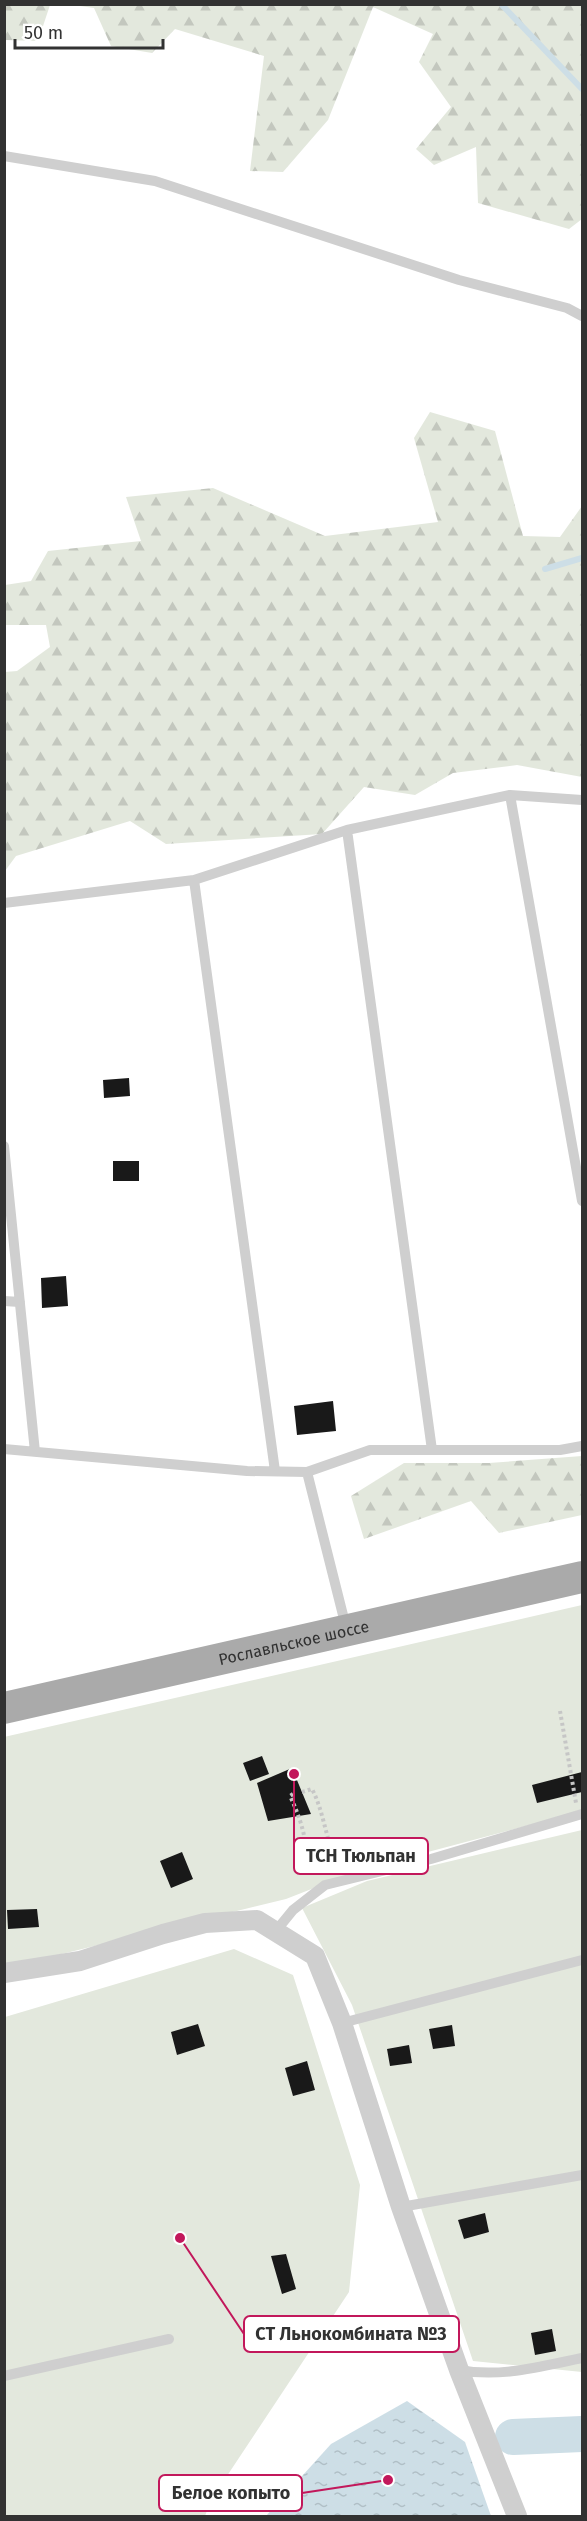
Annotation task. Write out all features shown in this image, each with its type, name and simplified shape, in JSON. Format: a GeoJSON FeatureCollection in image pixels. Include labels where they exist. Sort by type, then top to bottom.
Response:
{"type":"FeatureCollection","features":[{"type":"Feature","properties":{"kind":"main road","name":"Рославльское шоссе"},"geometry":{"type":"LineString","coordinates":[[4,1708],[582,1577]]}},
{"type":"Feature","properties":{"kind":"street"},"geometry":{"type":"LineString","coordinates":[[4,1973],[80,1961],[205,1923],[257,1920],[315,1956],[342,2023],[401,2207],[459,2370],[517,2517]]}},
{"type":"Feature","properties":{"kind":"lane"},"geometry":{"type":"LineString","coordinates":[[4,156],[155,181],[459,280],[567,308],[582,316]]}},
{"type":"Feature","properties":{"kind":"lane"},"geometry":{"type":"LineString","coordinates":[[510,795],[582,1201]]}},
{"type":"Feature","properties":{"kind":"lane"},"geometry":{"type":"LineString","coordinates":[[4,903],[194,880],[347,830],[510,795],[582,800]]}},
{"type":"Feature","properties":{"kind":"lane"},"geometry":{"type":"LineString","coordinates":[[347,830],[432,1450]]}},
{"type":"Feature","properties":{"kind":"lane"},"geometry":{"type":"LineString","coordinates":[[194,880],[275,1472]]}},
{"type":"Feature","properties":{"kind":"lane"},"geometry":{"type":"LineString","coordinates":[[4,1146],[35,1452]]}},
{"type":"Feature","properties":{"kind":"lane"},"geometry":{"type":"LineString","coordinates":[[4,1300],[20,1302]]}},
{"type":"Feature","properties":{"kind":"lane"},"geometry":{"type":"LineString","coordinates":[[4,1449],[275,1472],[307,1472],[370,1450],[560,1450],[582,1446]]}},
{"type":"Feature","properties":{"kind":"lane"},"geometry":{"type":"LineString","coordinates":[[307,1472],[347,1630]]}},
{"type":"Feature","properties":{"kind":"lane"},"geometry":{"type":"LineString","coordinates":[[275,1932],[293,1910],[325,1885],[431,1859],[580,1815]]}},
{"type":"Feature","properties":{"kind":"lane"},"geometry":{"type":"LineString","coordinates":[[342,2023],[582,1960]]}},
{"type":"Feature","properties":{"kind":"lane"},"geometry":{"type":"LineString","coordinates":[[401,2207],[582,2175]]}},
{"type":"Feature","properties":{"kind":"lane"},"geometry":{"type":"LineString","coordinates":[[4,2376],[169,2338]]}},
{"type":"Feature","properties":{"kind":"lane"},"geometry":{"type":"LineString","coordinates":[[459,2370],[481,2374],[522,2370],[582,2358]]}},
{"type":"Feature","properties":{"kind":"path"},"geometry":{"type":"LineString","coordinates":[[560,1711],[580,1815]]}},
{"type":"Feature","properties":{"kind":"path"},"geometry":{"type":"LineString","coordinates":[[302,1792],[312,1789],[318,1800],[325,1835],[334,1856],[340,1881]]}},
{"type":"Feature","properties":{"kind":"path"},"geometry":{"type":"LineString","coordinates":[[293,1794],[290,1796],[301,1819],[307,1843],[307,1859],[334,1856]]}},
{"type":"Feature","properties":{"kind":"green space"},"geometry":{"type":"Polygon","coordinates":[[[5,4],[50,5],[38,41],[5,40],[5,4]]]}},
{"type":"Feature","properties":{"kind":"green space"},"geometry":{"type":"Polygon","coordinates":[[[73,5],[582,5],[582,219],[569,229],[478,203],[476,147],[434,165],[416,149],[451,107],[419,62],[433,34],[373,7],[328,120],[283,172],[250,171],[264,56],[175,29],[152,53],[111,46],[94,8],[73,5]]]}},
{"type":"Feature","properties":{"kind":"green space"},"geometry":{"type":"Polygon","coordinates":[[[430,412],[495,431],[523,536],[560,537],[582,506],[582,777],[517,765],[453,773],[415,795],[364,787],[322,834],[166,844],[130,821],[16,856],[5,871],[5,672],[17,671],[50,647],[46,625],[5,625],[5,585],[31,581],[48,551],[141,541],[126,497],[213,488],[325,536],[438,522],[414,438],[430,412]]]}},
{"type":"Feature","properties":{"kind":"green space"},"geometry":{"type":"Polygon","coordinates":[[[582,1456],[582,1515],[499,1533],[471,1501],[364,1539],[351,1496],[404,1463],[489,1463],[582,1456]]]}},
{"type":"Feature","properties":{"kind":"green space"},"geometry":{"type":"Polygon","coordinates":[[[582,1605],[582,1811],[360,1870],[286,1899],[5,1968],[4,1737],[582,1605]]]}},
{"type":"Feature","properties":{"kind":"green space"},"geometry":{"type":"Polygon","coordinates":[[[582,1830],[582,2372],[473,2361],[352,2005],[302,1908],[367,1881],[582,1830]]]}},
{"type":"Feature","properties":{"kind":"green space"},"geometry":{"type":"Polygon","coordinates":[[[234,1949],[293,1975],[360,2185],[349,2292],[211,2500],[205,2516],[5,2516],[5,2017],[234,1949]]]}},
{"type":"Feature","properties":{"kind":"water"},"geometry":{"type":"Polygon","coordinates":[[[407,2401],[465,2442],[491,2516],[266,2516],[331,2444],[407,2401]]]}},
{"type":"Feature","properties":{"kind":"building"},"geometry":{"type":"Polygon","coordinates":[[[129,1078],[130,1096],[104,1098],[103,1080],[129,1078]]]}},
{"type":"Feature","properties":{"kind":"building"},"geometry":{"type":"Polygon","coordinates":[[[113,1161],[139,1161],[139,1181],[113,1181],[113,1161]]]}},
{"type":"Feature","properties":{"kind":"building"},"geometry":{"type":"Polygon","coordinates":[[[66,1276],[68,1306],[42,1308],[41,1278],[66,1276]]]}},
{"type":"Feature","properties":{"kind":"building"},"geometry":{"type":"Polygon","coordinates":[[[333,1401],[336,1431],[297,1435],[294,1406],[333,1401]]]}},
{"type":"Feature","properties":{"kind":"building"},"geometry":{"type":"Polygon","coordinates":[[[262,1756],[269,1774],[250,1781],[243,1763],[262,1756]]]}},
{"type":"Feature","properties":{"kind":"building"},"geometry":{"type":"Polygon","coordinates":[[[292,1768],[311,1814],[268,1821],[257,1783],[292,1768]]]}},
{"type":"Feature","properties":{"kind":"building"},"geometry":{"type":"Polygon","coordinates":[[[582,1772],[582,1792],[537,1803],[532,1785],[582,1772]]]}},
{"type":"Feature","properties":{"kind":"building"},"geometry":{"type":"Polygon","coordinates":[[[182,1852],[193,1879],[171,1888],[160,1861],[182,1852]]]}},
{"type":"Feature","properties":{"kind":"building"},"geometry":{"type":"Polygon","coordinates":[[[37,1909],[39,1927],[8,1929],[7,1910],[37,1909]]]}},
{"type":"Feature","properties":{"kind":"building"},"geometry":{"type":"Polygon","coordinates":[[[198,2024],[205,2046],[177,2055],[171,2032],[198,2024]]]}},
{"type":"Feature","properties":{"kind":"building"},"geometry":{"type":"Polygon","coordinates":[[[452,2025],[455,2046],[433,2049],[429,2029],[452,2025]]]}},
{"type":"Feature","properties":{"kind":"building"},"geometry":{"type":"Polygon","coordinates":[[[409,2045],[412,2063],[390,2066],[387,2049],[409,2045]]]}},
{"type":"Feature","properties":{"kind":"building"},"geometry":{"type":"Polygon","coordinates":[[[307,2061],[315,2090],[293,2096],[285,2068],[307,2061]]]}},
{"type":"Feature","properties":{"kind":"building"},"geometry":{"type":"Polygon","coordinates":[[[485,2213],[489,2232],[464,2239],[458,2220],[485,2213]]]}},
{"type":"Feature","properties":{"kind":"building"},"geometry":{"type":"Polygon","coordinates":[[[286,2254],[296,2289],[282,2294],[271,2256],[286,2254]]]}},
{"type":"Feature","properties":{"kind":"building"},"geometry":{"type":"Polygon","coordinates":[[[552,2329],[556,2351],[535,2355],[531,2333],[552,2329]]]}},
{"type":"Feature","properties":{"kind":"waterway"},"geometry":{"type":"LineString","coordinates":[[501,4],[582,89]]}},
{"type":"Feature","properties":{"kind":"waterway"},"geometry":{"type":"LineString","coordinates":[[545,569],[582,558]]}},
{"type":"Feature","properties":{"kind":"waterway"},"geometry":{"type":"LineString","coordinates":[[513,2437],[582,2434]]}},
{"type":"Feature","properties":{"kind":"place","name":"ТСН Тюльпан"},"geometry":{"type":"Point","coordinates":[294,1774]}},
{"type":"Feature","properties":{"kind":"place","name":"СТ Льнокомбината №3"},"geometry":{"type":"Point","coordinates":[180,2238]}},
{"type":"Feature","properties":{"kind":"place","name":"Белое копыто"},"geometry":{"type":"Point","coordinates":[388,2480]}}]}
